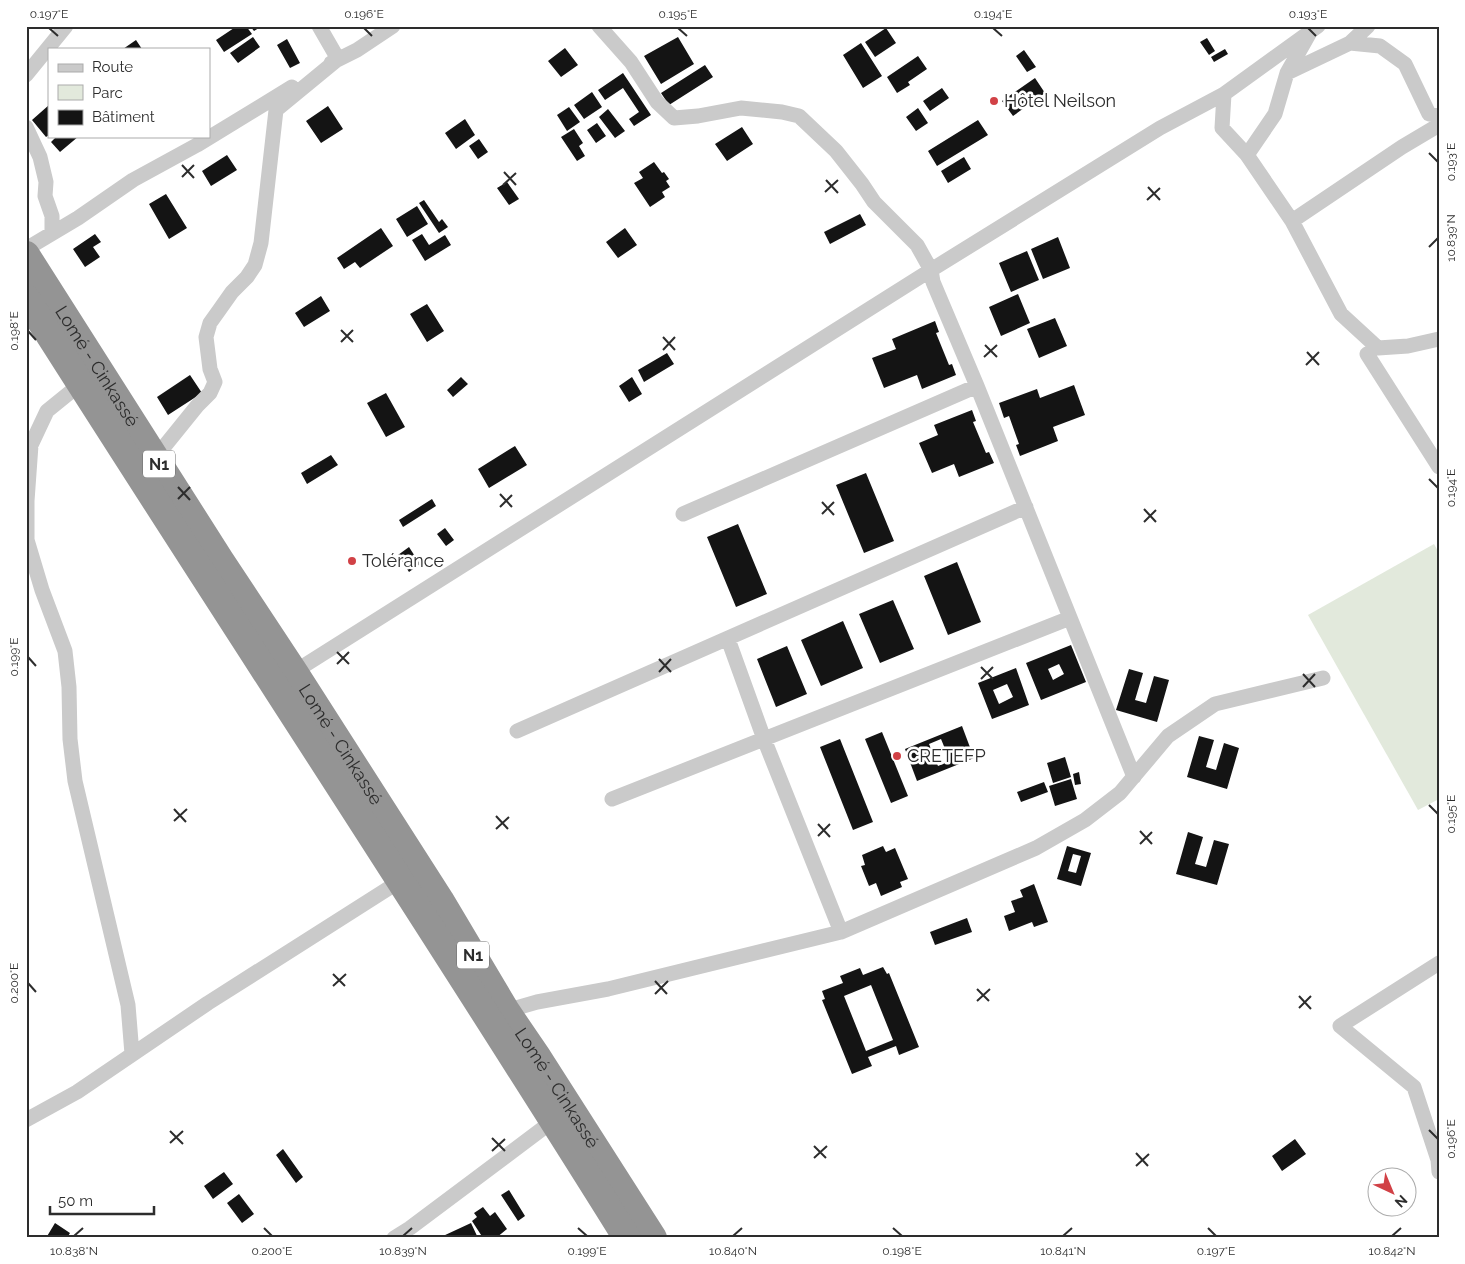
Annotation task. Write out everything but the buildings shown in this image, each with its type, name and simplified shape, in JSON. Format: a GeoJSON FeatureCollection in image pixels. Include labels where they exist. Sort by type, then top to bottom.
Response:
{"type":"FeatureCollection","features":[{"type":"Feature","properties":{"kind":"highway","name":"Lomé - Cinkassé"},"geometry":{"type":"LineString","coordinates":[[26,255],[90,377],[400,881],[498,1016],[544,1066],[653,1238]]}},
{"type":"Feature","properties":{"kind":"highway","name":"Lomé - Cinkassé"},"geometry":{"type":"LineString","coordinates":[[26,298],[155,458],[440,900],[498,1016],[554,1120],[627,1238]]}},
{"type":"Feature","properties":{"kind":"street"},"geometry":{"type":"LineString","coordinates":[[26,74],[66,26]]}},
{"type":"Feature","properties":{"kind":"street"},"geometry":{"type":"LineString","coordinates":[[319,26],[338,59]]}},
{"type":"Feature","properties":{"kind":"street"},"geometry":{"type":"LineString","coordinates":[[210,137],[338,59],[357,50],[393,26]]}},
{"type":"Feature","properties":{"kind":"street"},"geometry":{"type":"LineString","coordinates":[[599,26],[631,62],[657,102],[674,118],[698,116],[741,108],[782,112],[799,116],[836,151],[874,202],[918,245],[931,270],[934,282],[978,386],[1134,777]]}},
{"type":"Feature","properties":{"kind":"street"},"geometry":{"type":"LineString","coordinates":[[1287,74],[1350,43],[1368,26]]}},
{"type":"Feature","properties":{"kind":"street"},"geometry":{"type":"LineString","coordinates":[[294,672],[931,270],[1160,128],[1224,94],[1315,28]]}},
{"type":"Feature","properties":{"kind":"street"},"geometry":{"type":"LineString","coordinates":[[1247,155],[1275,114],[1287,74],[1315,28]]}},
{"type":"Feature","properties":{"kind":"street"},"geometry":{"type":"LineString","coordinates":[[1350,43],[1380,46],[1404,64],[1429,114],[1439,116]]}},
{"type":"Feature","properties":{"kind":"street"},"geometry":{"type":"LineString","coordinates":[[155,458],[210,393],[215,382],[210,369],[206,337],[210,323],[232,292],[248,277],[255,266],[261,243],[276,110],[338,59]]}},
{"type":"Feature","properties":{"kind":"street"},"geometry":{"type":"LineString","coordinates":[[1224,94],[1222,128],[1247,155],[1292,221],[1341,314],[1378,348],[1408,346],[1439,340]]}},
{"type":"Feature","properties":{"kind":"street"},"geometry":{"type":"LineString","coordinates":[[1292,221],[1439,125]]}},
{"type":"Feature","properties":{"kind":"street"},"geometry":{"type":"LineString","coordinates":[[26,128],[40,157],[46,182],[45,196],[52,216],[52,233]]}},
{"type":"Feature","properties":{"kind":"street"},"geometry":{"type":"LineString","coordinates":[[26,248],[78,218],[133,180],[208,138]]}},
{"type":"Feature","properties":{"kind":"street"},"geometry":{"type":"LineString","coordinates":[[1367,354],[1439,467]]}},
{"type":"Feature","properties":{"kind":"street"},"geometry":{"type":"LineString","coordinates":[[90,377],[47,411],[30,445],[27,540],[42,590],[65,651],[69,687],[70,739],[75,781],[128,1005],[132,1054]]}},
{"type":"Feature","properties":{"kind":"street"},"geometry":{"type":"LineString","coordinates":[[683,514],[978,386]]}},
{"type":"Feature","properties":{"kind":"street"},"geometry":{"type":"LineString","coordinates":[[517,731],[1026,507]]}},
{"type":"Feature","properties":{"kind":"street"},"geometry":{"type":"LineString","coordinates":[[612,799],[1070,618]]}},
{"type":"Feature","properties":{"kind":"street"},"geometry":{"type":"LineString","coordinates":[[728,639],[764,739],[840,932]]}},
{"type":"Feature","properties":{"kind":"street"},"geometry":{"type":"LineString","coordinates":[[498,1016],[537,1002],[608,989],[840,932],[1036,848],[1085,820],[1120,793],[1168,736],[1215,704],[1323,678]]}},
{"type":"Feature","properties":{"kind":"street"},"geometry":{"type":"LineString","coordinates":[[26,1120],[77,1092],[208,1002],[400,881]]}},
{"type":"Feature","properties":{"kind":"street"},"geometry":{"type":"LineString","coordinates":[[1439,963],[1340,1026],[1414,1087],[1438,1160],[1439,1172]]}},
{"type":"Feature","properties":{"kind":"street"},"geometry":{"type":"LineString","coordinates":[[394,1238],[554,1120]]}},
{"type":"Feature","properties":{"kind":"green space"},"geometry":{"type":"Polygon","coordinates":[[[1434,544],[1439,553],[1439,799],[1418,810],[1308,615],[1434,544]]]}},
{"type":"Feature","properties":{"kind":"place","name":"Hôtel Neilson"},"geometry":{"type":"Point","coordinates":[994,101]}},
{"type":"Feature","properties":{"kind":"place","name":"Tolérance"},"geometry":{"type":"Point","coordinates":[352,561]}},
{"type":"Feature","properties":{"kind":"place","name":"CRETEFP"},"geometry":{"type":"Point","coordinates":[897,756]}}]}
